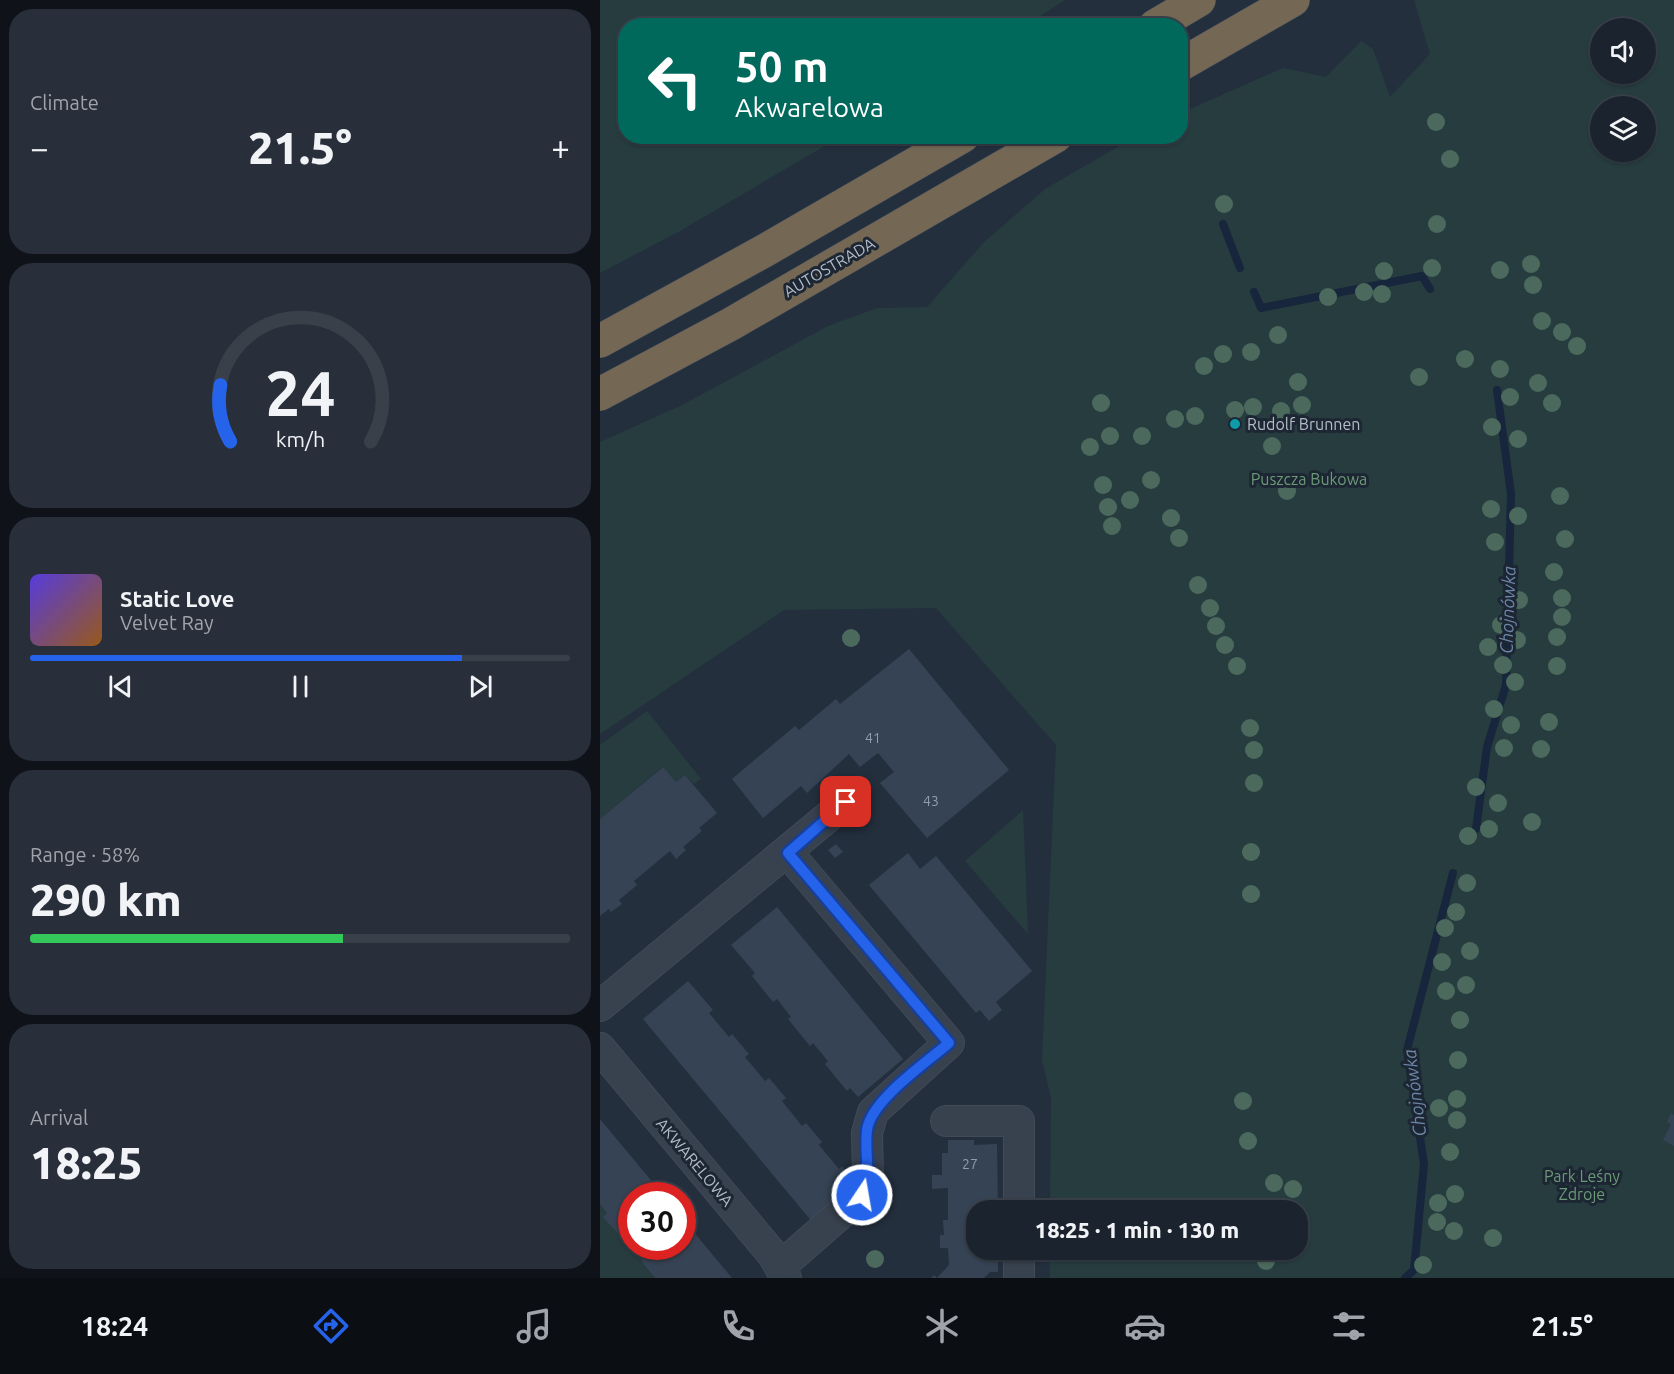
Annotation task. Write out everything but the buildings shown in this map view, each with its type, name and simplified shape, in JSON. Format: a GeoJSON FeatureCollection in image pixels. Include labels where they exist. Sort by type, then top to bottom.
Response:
{"type":"FeatureCollection","features":[{"type":"Feature","properties":{"kind":"highway"},"geometry":{"type":"LineString","coordinates":[[1169,18],[1199,0]]}},
{"type":"Feature","properties":{"kind":"highway"},"geometry":{"type":"LineString","coordinates":[[1188,60],[1287,3]]}},
{"type":"Feature","properties":{"kind":"highway"},"geometry":{"type":"LineString","coordinates":[[600,341],[765,251],[949,144]]}},
{"type":"Feature","properties":{"kind":"highway","name":"AUTOSTRADA"},"geometry":{"type":"LineString","coordinates":[[600,394],[731,324],[1042,144]]}},
{"type":"Feature","properties":{"kind":"street"},"geometry":{"type":"LineString","coordinates":[[600,1006],[788,853],[846,802]]}},
{"type":"Feature","properties":{"kind":"street"},"geometry":{"type":"LineString","coordinates":[[783,1272],[862,1195],[868,1177],[867,1133],[873,1112],[949,1043],[788,853]]}},
{"type":"Feature","properties":{"kind":"street","name":"AKWARELOWA"},"geometry":{"type":"LineString","coordinates":[[600,1047],[783,1272]]}},
{"type":"Feature","properties":{"kind":"street"},"geometry":{"type":"LineString","coordinates":[[946,1121],[1019,1121],[1019,1200]]}},
{"type":"Feature","properties":{"kind":"street"},"geometry":{"type":"LineString","coordinates":[[1019,1260],[1019,1278]]}},
{"type":"Feature","properties":{"kind":"green space"},"geometry":{"type":"Polygon","coordinates":[[[600,0],[1065,0],[1037,18],[618,18],[618,144],[828,144],[680,231],[600,273],[600,0]]]}},
{"type":"Feature","properties":{"kind":"green space","name":"Puszcza Bukowa"},"geometry":{"type":"Polygon","coordinates":[[[1414,0],[1674,0],[1674,1278],[1050,1278],[1049,1260],[1308,1260],[1308,1200],[1050,1200],[1051,1098],[1042,1060],[1056,745],[936,608],[784,610],[600,734],[600,442],[682,405],[828,326],[877,308],[927,307],[983,243],[1045,189],[1123,144],[1188,144],[1188,110],[1283,68],[1326,77],[1361,41],[1373,49],[1390,97],[1430,54],[1414,0]]]}},
{"type":"Feature","properties":{"kind":"green space"},"geometry":{"type":"Polygon","coordinates":[[[647,711],[701,779],[694,784],[685,775],[676,782],[662,767],[600,819],[600,745],[647,711]]]}},
{"type":"Feature","properties":{"kind":"green space"},"geometry":{"type":"Polygon","coordinates":[[[1023,810],[1028,934],[965,861],[1023,810]]]}},
{"type":"Feature","properties":{"kind":"green space"},"geometry":{"type":"Polygon","coordinates":[[[600,1204],[607,1213],[604,1217],[618,1234],[618,1260],[642,1260],[655,1278],[600,1278],[600,1204]]]}},
{"type":"Feature","properties":{"kind":"waterway","name":"Chojnówka"},"geometry":{"type":"LineString","coordinates":[[1223,224],[1240,268]]}},
{"type":"Feature","properties":{"kind":"waterway","name":"Chojnówka"},"geometry":{"type":"LineString","coordinates":[[1254,292],[1261,308],[1422,276],[1430,289]]}},
{"type":"Feature","properties":{"kind":"waterway","name":"Chojnówka"},"geometry":{"type":"LineString","coordinates":[[1476,829],[1487,747],[1506,685],[1511,494],[1497,390]]}},
{"type":"Feature","properties":{"kind":"waterway","name":"Chojnówka"},"geometry":{"type":"LineString","coordinates":[[1405,1278],[1414,1270],[1424,1164],[1407,1050],[1453,873]]}},
{"type":"Feature","properties":{"kind":"place","name":"Rudolf Brunnen"},"geometry":{"type":"Point","coordinates":[1235,424]}},
{"type":"Feature","properties":{"kind":"route"},"geometry":{"type":"LineString","coordinates":[[846,802],[788,853],[949,1043],[873,1112],[868,1122],[868,1177],[862,1195]]}},
{"type":"Feature","properties":{"kind":"park label","name":"Park Leśny Zdroje"},"geometry":{"type":"Point","coordinates":[1582,1185]}}]}
